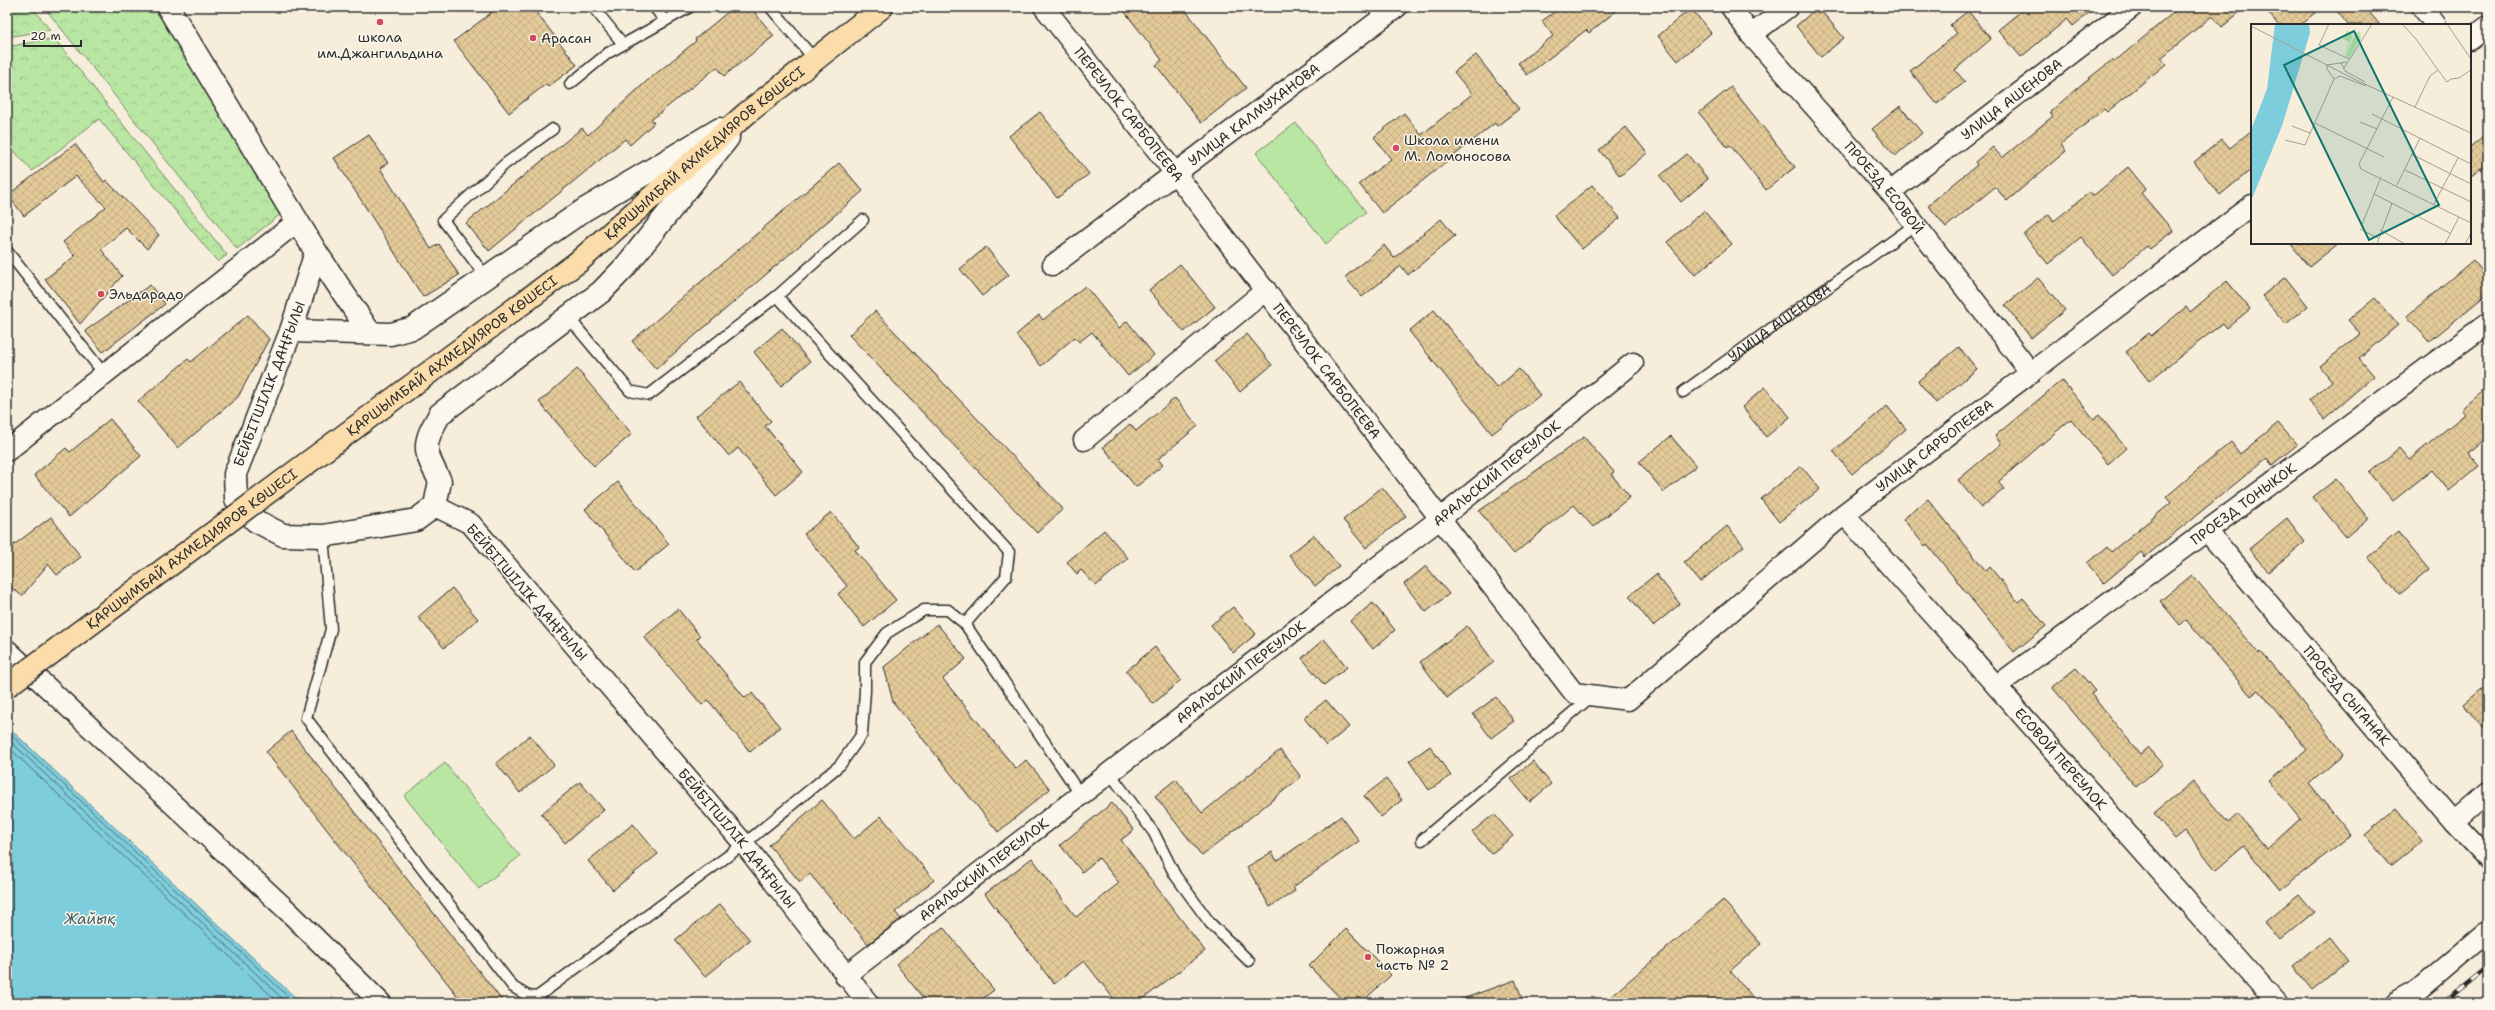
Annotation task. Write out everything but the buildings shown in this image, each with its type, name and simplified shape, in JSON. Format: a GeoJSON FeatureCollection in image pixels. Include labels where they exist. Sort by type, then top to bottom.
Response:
{"type":"FeatureCollection","features":[{"type":"Feature","properties":{"kind":"main road","name":"ҚАРШЫМБАЙ АХМЕДИЯРОВ КӨШЕСІ"},"geometry":{"type":"LineString","coordinates":[[7,686],[578,262],[747,113],[882,7]]}},
{"type":"Feature","properties":{"kind":"street"},"geometry":{"type":"LineString","coordinates":[[168,7],[316,252],[370,333]]}},
{"type":"Feature","properties":{"kind":"street","name":"ПЕРЕУЛОК САРБОПЕЕВА"},"geometry":{"type":"LineString","coordinates":[[1044,7],[1266,290],[1574,693],[1628,700]]}},
{"type":"Feature","properties":{"kind":"street","name":"УЛИЦА КАЛМУХАНОВА"},"geometry":{"type":"LineString","coordinates":[[1053,265],[1397,7]]}},
{"type":"Feature","properties":{"kind":"street","name":"ПРОЕЗД ЕСОВОЙ"},"geometry":{"type":"LineString","coordinates":[[1731,7],[1752,35],[1890,192],[2031,373]]}},
{"type":"Feature","properties":{"kind":"street"},"geometry":{"type":"LineString","coordinates":[[1752,35],[1788,7]]}},
{"type":"Feature","properties":{"kind":"street","name":"УЛИЦА АШЕНОВА"},"geometry":{"type":"LineString","coordinates":[[1890,192],[2132,7]]}},
{"type":"Feature","properties":{"kind":"street"},"geometry":{"type":"LineString","coordinates":[[2422,7],[2435,24]]}},
{"type":"Feature","properties":{"kind":"street"},"geometry":{"type":"LineString","coordinates":[[2471,39],[2488,26]]}},
{"type":"Feature","properties":{"kind":"street"},"geometry":{"type":"LineString","coordinates":[[291,331],[391,334],[413,328],[584,210],[747,113]]}},
{"type":"Feature","properties":{"kind":"street"},"geometry":{"type":"LineString","coordinates":[[435,506],[440,481],[428,458],[427,437],[440,414],[569,318],[601,292],[625,267],[747,113]]}},
{"type":"Feature","properties":{"kind":"street","name":"УЛИЦА САРБОПЕЕВА"},"geometry":{"type":"LineString","coordinates":[[1628,700],[1844,514],[2251,206]]}},
{"type":"Feature","properties":{"kind":"street"},"geometry":{"type":"LineString","coordinates":[[7,450],[298,221]]}},
{"type":"Feature","properties":{"kind":"street","name":"БЕЙБІТШІЛІК ДАҢҒЫЛЫ"},"geometry":{"type":"LineString","coordinates":[[316,252],[291,331],[235,474],[236,499],[256,521],[283,535],[323,536],[416,520],[435,506],[472,524],[744,844],[845,976],[868,1003]]}},
{"type":"Feature","properties":{"kind":"street"},"geometry":{"type":"LineString","coordinates":[[1084,440],[1266,290]]}},
{"type":"Feature","properties":{"kind":"street","name":"ПРОЕЗД ТОНЫКОК"},"geometry":{"type":"LineString","coordinates":[[1998,685],[2488,323]]}},
{"type":"Feature","properties":{"kind":"street","name":"АРАЛЬСКИЙ ПЕРЕУЛОК"},"geometry":{"type":"LineString","coordinates":[[845,976],[1441,518],[1633,363]]}},
{"type":"Feature","properties":{"kind":"street","name":"ЕСОВОЙ ПЕРЕУЛОК"},"geometry":{"type":"LineString","coordinates":[[1844,514],[1998,685],[2278,1003]]}},
{"type":"Feature","properties":{"kind":"street","name":"ПРОЕЗД СЫГАНАК"},"geometry":{"type":"LineString","coordinates":[[2207,531],[2454,822],[2488,858]]}},
{"type":"Feature","properties":{"kind":"street"},"geometry":{"type":"LineString","coordinates":[[7,650],[284,908],[381,1003]]}},
{"type":"Feature","properties":{"kind":"street"},"geometry":{"type":"LineString","coordinates":[[2454,822],[2488,792]]}},
{"type":"Feature","properties":{"kind":"street"},"geometry":{"type":"LineString","coordinates":[[2396,1003],[2419,990],[2488,931]]}},
{"type":"Feature","properties":{"kind":"lane"},"geometry":{"type":"LineString","coordinates":[[593,7],[623,44]]}},
{"type":"Feature","properties":{"kind":"lane"},"geometry":{"type":"LineString","coordinates":[[654,7],[665,21]]}},
{"type":"Feature","properties":{"kind":"lane"},"geometry":{"type":"LineString","coordinates":[[570,84],[608,53],[690,7]]}},
{"type":"Feature","properties":{"kind":"lane"},"geometry":{"type":"LineString","coordinates":[[770,7],[815,60]]}},
{"type":"Feature","properties":{"kind":"lane"},"geometry":{"type":"LineString","coordinates":[[486,277],[443,220],[506,164],[553,129]]}},
{"type":"Feature","properties":{"kind":"lane"},"geometry":{"type":"LineString","coordinates":[[569,318],[630,391],[649,395],[777,296],[863,220]]}},
{"type":"Feature","properties":{"kind":"lane","name":"УЛИЦА АШЕНОВА"},"geometry":{"type":"LineString","coordinates":[[1683,392],[1916,224]]}},
{"type":"Feature","properties":{"kind":"lane"},"geometry":{"type":"LineString","coordinates":[[7,251],[104,374]]}},
{"type":"Feature","properties":{"kind":"lane"},"geometry":{"type":"LineString","coordinates":[[777,296],[1009,552],[1006,577],[965,624]]}},
{"type":"Feature","properties":{"kind":"lane"},"geometry":{"type":"LineString","coordinates":[[323,536],[331,629],[306,718],[513,987],[528,996],[537,996],[744,844],[840,765],[862,734],[866,691],[865,662],[887,634],[924,610],[948,610],[965,624],[1080,794]]}},
{"type":"Feature","properties":{"kind":"lane"},"geometry":{"type":"LineString","coordinates":[[1422,840],[1592,696]]}},
{"type":"Feature","properties":{"kind":"lane"},"geometry":{"type":"LineString","coordinates":[[1109,772],[1154,833],[1175,875],[1210,923],[1248,961]]}},
{"type":"Feature","properties":{"kind":"green space"},"geometry":{"type":"Polygon","coordinates":[[[7,7],[32,7],[50,30],[7,37],[7,7]]]}},
{"type":"Feature","properties":{"kind":"green space"},"geometry":{"type":"Polygon","coordinates":[[[44,7],[154,7],[282,213],[237,249],[44,7]]]}},
{"type":"Feature","properties":{"kind":"green space"},"geometry":{"type":"Polygon","coordinates":[[[54,38],[227,255],[218,262],[99,119],[32,171],[7,143],[7,47],[54,38]]]}},
{"type":"Feature","properties":{"kind":"green space"},"geometry":{"type":"Polygon","coordinates":[[[1296,123],[1366,212],[1326,244],[1256,153],[1296,123]]]}},
{"type":"Feature","properties":{"kind":"green space"},"geometry":{"type":"Polygon","coordinates":[[[445,763],[520,856],[479,889],[404,796],[445,763]]]}},
{"type":"Feature","properties":{"kind":"water","name":"Жайық"},"geometry":{"type":"Polygon","coordinates":[[[7,726],[301,1003],[7,1003],[7,726]]]}},
{"type":"Feature","properties":{"kind":"railway"},"geometry":{"type":"LineString","coordinates":[[2443,1003],[2488,967]]}},
{"type":"Feature","properties":{"kind":"railway"},"geometry":{"type":"LineString","coordinates":[[2485,1003],[2488,999]]}},
{"type":"Feature","properties":{"kind":"place","name":"школа им.Джангильдина"},"geometry":{"type":"Point","coordinates":[380,22]}},
{"type":"Feature","properties":{"kind":"place","name":"Арасан"},"geometry":{"type":"Point","coordinates":[533,38]}},
{"type":"Feature","properties":{"kind":"place","name":"Школа имени М. Ломоносова"},"geometry":{"type":"Point","coordinates":[1396,148]}},
{"type":"Feature","properties":{"kind":"place","name":"Эльдарадо"},"geometry":{"type":"Point","coordinates":[101,294]}},
{"type":"Feature","properties":{"kind":"place","name":"Пожарная часть № 2"},"geometry":{"type":"Point","coordinates":[1368,957]}}]}
